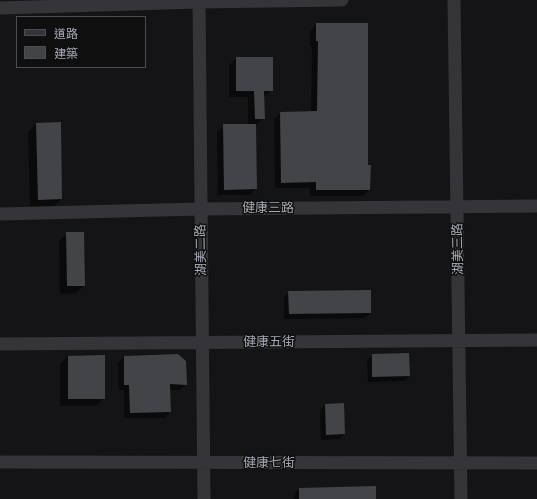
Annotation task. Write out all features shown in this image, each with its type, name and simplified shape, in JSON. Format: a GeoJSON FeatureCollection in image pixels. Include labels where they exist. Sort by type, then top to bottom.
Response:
{"type":"FeatureCollection","features":[{"type":"Feature","properties":{"kind":"street"},"geometry":{"type":"LineString","coordinates":[[0,8],[199,1],[342,0]]}},
{"type":"Feature","properties":{"kind":"street","name":"湖美三路"},"geometry":{"type":"LineString","coordinates":[[454,0],[461,499]]}},
{"type":"Feature","properties":{"kind":"street","name":"湖美二路"},"geometry":{"type":"LineString","coordinates":[[199,1],[204,499]]}},
{"type":"Feature","properties":{"kind":"street","name":"健康三路"},"geometry":{"type":"LineString","coordinates":[[0,214],[201,209],[537,206]]}},
{"type":"Feature","properties":{"kind":"street","name":"健康五街"},"geometry":{"type":"LineString","coordinates":[[0,344],[537,340]]}},
{"type":"Feature","properties":{"kind":"street","name":"健康七街"},"geometry":{"type":"LineString","coordinates":[[0,462],[537,463]]}},
{"type":"Feature","properties":{"kind":"building"},"geometry":{"type":"Polygon","coordinates":[[[316,23],[368,23],[368,165],[371,165],[370,190],[316,190],[316,182],[281,183],[280,112],[317,111],[318,41],[316,41],[316,23]]]}},
{"type":"Feature","properties":{"kind":"building"},"geometry":{"type":"Polygon","coordinates":[[[236,57],[273,57],[273,91],[264,91],[265,119],[255,119],[254,91],[236,91],[236,57]]]}},
{"type":"Feature","properties":{"kind":"building"},"geometry":{"type":"Polygon","coordinates":[[[61,122],[62,199],[38,200],[36,123],[61,122]]]}},
{"type":"Feature","properties":{"kind":"building"},"geometry":{"type":"Polygon","coordinates":[[[223,124],[256,124],[257,189],[224,190],[223,124]]]}},
{"type":"Feature","properties":{"kind":"building"},"geometry":{"type":"Polygon","coordinates":[[[66,232],[84,232],[85,286],[67,286],[66,232]]]}},
{"type":"Feature","properties":{"kind":"building"},"geometry":{"type":"Polygon","coordinates":[[[371,290],[371,313],[289,314],[288,291],[371,290]]]}},
{"type":"Feature","properties":{"kind":"building"},"geometry":{"type":"Polygon","coordinates":[[[409,353],[410,376],[372,377],[372,354],[409,353]]]}},
{"type":"Feature","properties":{"kind":"building"},"geometry":{"type":"Polygon","coordinates":[[[178,354],[186,361],[187,385],[170,384],[171,412],[130,413],[129,385],[124,385],[124,356],[178,354]]]}},
{"type":"Feature","properties":{"kind":"building"},"geometry":{"type":"Polygon","coordinates":[[[105,355],[105,399],[68,399],[68,356],[105,355]]]}},
{"type":"Feature","properties":{"kind":"building"},"geometry":{"type":"Polygon","coordinates":[[[344,403],[345,434],[326,435],[325,404],[344,403]]]}},
{"type":"Feature","properties":{"kind":"building"},"geometry":{"type":"Polygon","coordinates":[[[376,486],[376,499],[299,499],[299,488],[376,486]]]}}]}
